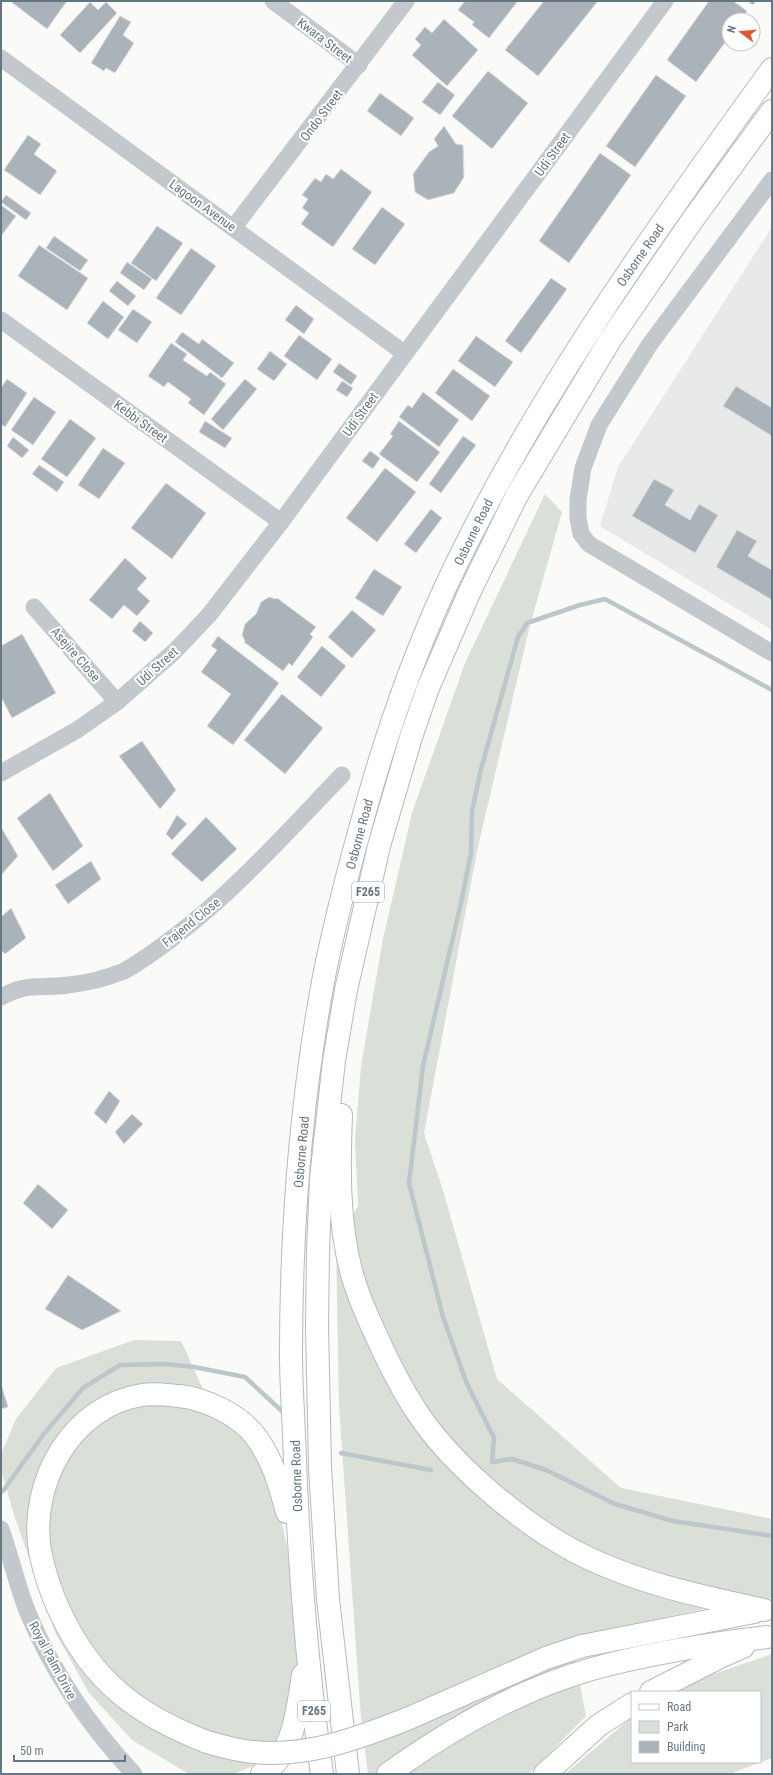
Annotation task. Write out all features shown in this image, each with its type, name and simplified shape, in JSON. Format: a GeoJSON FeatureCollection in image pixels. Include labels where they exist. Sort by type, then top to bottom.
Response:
{"type":"FeatureCollection","features":[{"type":"Feature","properties":{"kind":"main road","name":"Osborne Road"},"geometry":{"type":"LineString","coordinates":[[322,1774],[300,1562],[295,1485],[291,1356],[299,1157],[314,1036],[325,972],[338,912],[377,770],[397,707],[424,636],[474,529],[517,449],[574,355],[628,271],[772,69]]}},
{"type":"Feature","properties":{"kind":"main road","name":"Osborne Road"},"geometry":{"type":"LineString","coordinates":[[348,1774],[328,1599],[320,1467],[318,1406],[318,1288],[321,1178],[334,1060],[346,990],[379,846],[411,737],[428,688],[470,590],[517,495],[610,340],[691,222],[772,110]]}},
{"type":"Feature","properties":{"kind":"main road"},"geometry":{"type":"LineString","coordinates":[[334,1060],[342,1109],[339,1186],[344,1232],[352,1271],[364,1308],[398,1381],[418,1414],[441,1443],[498,1499],[534,1526],[573,1551],[713,1609]]}},
{"type":"Feature","properties":{"kind":"main road"},"geometry":{"type":"LineString","coordinates":[[300,1562],[278,1479],[268,1456],[255,1436],[236,1419],[214,1406],[192,1398],[165,1395],[142,1395],[118,1402],[96,1413],[76,1431],[59,1452],[50,1469],[41,1499],[39,1524],[40,1550],[57,1605],[70,1632],[86,1657],[105,1680],[129,1702],[156,1719],[207,1742],[240,1750],[271,1753],[299,1752],[332,1746],[408,1719],[546,1658],[582,1646],[713,1609],[764,1610]]}},
{"type":"Feature","properties":{"kind":"main road"},"geometry":{"type":"LineString","coordinates":[[388,1774],[421,1750],[462,1724],[549,1684],[591,1669],[679,1649],[721,1649],[767,1638]]}},
{"type":"Feature","properties":{"kind":"main road"},"geometry":{"type":"LineString","coordinates":[[262,1774],[272,1768],[283,1755],[290,1739],[296,1719],[308,1648]]}},
{"type":"Feature","properties":{"kind":"main road"},"geometry":{"type":"LineString","coordinates":[[653,1691],[721,1649]]}},
{"type":"Feature","properties":{"kind":"main road"},"geometry":{"type":"LineString","coordinates":[[544,1774],[599,1725],[631,1705]]}},
{"type":"Feature","properties":{"kind":"street","name":"Kwara Street"},"geometry":{"type":"LineString","coordinates":[[273,1],[359,65]]}},
{"type":"Feature","properties":{"kind":"street","name":"Ondo Street"},"geometry":{"type":"LineString","coordinates":[[234,227],[359,65],[406,1]]}},
{"type":"Feature","properties":{"kind":"street","name":"Udi Street"},"geometry":{"type":"LineString","coordinates":[[1,773],[77,730],[117,702],[175,651],[210,614],[281,522],[404,353],[665,1]]}},
{"type":"Feature","properties":{"kind":"street","name":"Lagoon Avenue"},"geometry":{"type":"LineString","coordinates":[[1,58],[234,227],[404,353]]}},
{"type":"Feature","properties":{"kind":"street"},"geometry":{"type":"LineString","coordinates":[[772,180],[650,344],[599,424],[583,468],[578,499],[578,518],[581,534],[594,548],[772,653]]}},
{"type":"Feature","properties":{"kind":"street","name":"Kebbi Street"},"geometry":{"type":"LineString","coordinates":[[2,322],[281,522]]}},
{"type":"Feature","properties":{"kind":"street","name":"Asejire Close"},"geometry":{"type":"LineString","coordinates":[[34,607],[117,702]]}},
{"type":"Feature","properties":{"kind":"street","name":"Frajend Close"},"geometry":{"type":"LineString","coordinates":[[1,997],[11,991],[30,986],[68,985],[101,979],[124,970],[154,952],[210,908],[265,856],[342,775]]}},
{"type":"Feature","properties":{"kind":"street","name":"Royal Palm Drive"},"geometry":{"type":"LineString","coordinates":[[1,1529],[28,1612],[49,1658],[81,1711],[134,1774]]}},
{"type":"Feature","properties":{"kind":"shaded area"},"geometry":{"type":"Polygon","coordinates":[[[772,227],[772,630],[600,526],[618,467],[772,227]]]}},
{"type":"Feature","properties":{"kind":"green space"},"geometry":{"type":"Polygon","coordinates":[[[545,494],[562,512],[529,629],[477,851],[424,1133],[442,1187],[497,1379],[621,1488],[772,1519],[772,1599],[703,1609],[571,1638],[586,1716],[529,1774],[368,1774],[361,1718],[339,1406],[336,1243],[358,1206],[355,1140],[361,1066],[383,939],[412,813],[465,663],[545,494]]]}},
{"type":"Feature","properties":{"kind":"green space"},"geometry":{"type":"Polygon","coordinates":[[[134,1340],[181,1341],[216,1417],[251,1441],[273,1479],[288,1552],[297,1663],[294,1750],[233,1774],[189,1774],[132,1740],[89,1693],[55,1632],[14,1515],[1,1470],[1,1454],[16,1419],[56,1368],[134,1340]]]}},
{"type":"Feature","properties":{"kind":"green space"},"geometry":{"type":"Polygon","coordinates":[[[772,1654],[772,1758],[761,1762],[761,1691],[676,1691],[693,1681],[772,1654]]]}},
{"type":"Feature","properties":{"kind":"green space"},"geometry":{"type":"Polygon","coordinates":[[[631,1718],[631,1763],[759,1763],[730,1774],[565,1774],[631,1718]]]}},
{"type":"Feature","properties":{"kind":"building"},"geometry":{"type":"Polygon","coordinates":[[[10,1],[67,1],[47,29],[10,1]]]}},
{"type":"Feature","properties":{"kind":"building"},"geometry":{"type":"Polygon","coordinates":[[[465,1],[518,1],[489,38],[472,25],[474,22],[458,10],[465,1]]]}},
{"type":"Feature","properties":{"kind":"building"},"geometry":{"type":"Polygon","coordinates":[[[544,1],[598,1],[538,76],[505,50],[544,1]]]}},
{"type":"Feature","properties":{"kind":"building"},"geometry":{"type":"Polygon","coordinates":[[[709,1],[733,1],[747,11],[721,12],[721,48],[696,82],[667,60],[709,1]]]}},
{"type":"Feature","properties":{"kind":"building"},"geometry":{"type":"Polygon","coordinates":[[[747,1],[756,1],[753,5],[747,1]]]}},
{"type":"Feature","properties":{"kind":"building"},"geometry":{"type":"Polygon","coordinates":[[[90,2],[98,10],[106,2],[117,13],[80,53],[60,35],[90,2]]]}},
{"type":"Feature","properties":{"kind":"building"},"geometry":{"type":"Polygon","coordinates":[[[120,16],[131,22],[123,35],[134,43],[115,73],[106,68],[104,71],[91,63],[120,16]]]}},
{"type":"Feature","properties":{"kind":"building"},"geometry":{"type":"Polygon","coordinates":[[[444,19],[478,50],[447,86],[412,55],[421,45],[415,39],[425,27],[432,33],[444,19]]]}},
{"type":"Feature","properties":{"kind":"building"},"geometry":{"type":"Polygon","coordinates":[[[488,71],[528,103],[492,149],[452,116],[488,71]]]}},
{"type":"Feature","properties":{"kind":"building"},"geometry":{"type":"Polygon","coordinates":[[[656,75],[686,96],[635,167],[606,146],[656,75]]]}},
{"type":"Feature","properties":{"kind":"building"},"geometry":{"type":"Polygon","coordinates":[[[438,82],[455,95],[440,115],[422,102],[438,82]]]}},
{"type":"Feature","properties":{"kind":"building"},"geometry":{"type":"Polygon","coordinates":[[[380,93],[414,118],[401,136],[367,111],[380,93]]]}},
{"type":"Feature","properties":{"kind":"building"},"geometry":{"type":"Polygon","coordinates":[[[444,126],[456,144],[463,145],[464,177],[454,193],[428,200],[415,192],[413,174],[429,152],[438,146],[434,139],[444,126]]]}},
{"type":"Feature","properties":{"kind":"building"},"geometry":{"type":"Polygon","coordinates":[[[28,135],[41,144],[34,154],[57,171],[40,195],[4,170],[28,135]]]}},
{"type":"Feature","properties":{"kind":"building"},"geometry":{"type":"Polygon","coordinates":[[[600,153],[631,175],[569,263],[539,241],[600,153]]]}},
{"type":"Feature","properties":{"kind":"building"},"geometry":{"type":"Polygon","coordinates":[[[341,169],[372,192],[333,247],[301,224],[309,213],[302,208],[308,199],[302,195],[315,178],[321,182],[326,174],[333,179],[341,169]]]}},
{"type":"Feature","properties":{"kind":"building"},"geometry":{"type":"Polygon","coordinates":[[[6,195],[31,213],[26,220],[1,202],[6,195]]]}},
{"type":"Feature","properties":{"kind":"building"},"geometry":{"type":"Polygon","coordinates":[[[1,205],[16,216],[1,236],[1,205]]]}},
{"type":"Feature","properties":{"kind":"building"},"geometry":{"type":"Polygon","coordinates":[[[382,207],[405,224],[375,265],[352,249],[382,207]]]}},
{"type":"Feature","properties":{"kind":"building"},"geometry":{"type":"Polygon","coordinates":[[[157,226],[183,243],[156,281],[131,263],[157,226]]]}},
{"type":"Feature","properties":{"kind":"building"},"geometry":{"type":"Polygon","coordinates":[[[54,236],[88,260],[80,271],[46,248],[54,236]]]}},
{"type":"Feature","properties":{"kind":"building"},"geometry":{"type":"Polygon","coordinates":[[[39,245],[88,278],[67,310],[18,276],[39,245]]]}},
{"type":"Feature","properties":{"kind":"building"},"geometry":{"type":"Polygon","coordinates":[[[191,248],[216,266],[181,315],[156,298],[191,248]]]}},
{"type":"Feature","properties":{"kind":"building"},"geometry":{"type":"Polygon","coordinates":[[[127,262],[152,279],[144,290],[120,273],[127,262]]]}},
{"type":"Feature","properties":{"kind":"building"},"geometry":{"type":"Polygon","coordinates":[[[551,278],[567,289],[521,353],[505,341],[551,278]]]}},
{"type":"Feature","properties":{"kind":"building"},"geometry":{"type":"Polygon","coordinates":[[[117,281],[136,296],[128,306],[109,291],[117,281]]]}},
{"type":"Feature","properties":{"kind":"building"},"geometry":{"type":"Polygon","coordinates":[[[103,301],[124,317],[108,339],[87,323],[103,301]]]}},
{"type":"Feature","properties":{"kind":"building"},"geometry":{"type":"Polygon","coordinates":[[[296,305],[314,319],[304,334],[285,320],[296,305]]]}},
{"type":"Feature","properties":{"kind":"building"},"geometry":{"type":"Polygon","coordinates":[[[133,309],[152,322],[137,343],[118,330],[133,309]]]}},
{"type":"Feature","properties":{"kind":"building"},"geometry":{"type":"Polygon","coordinates":[[[182,332],[199,344],[202,339],[234,363],[222,378],[175,342],[182,332]]]}},
{"type":"Feature","properties":{"kind":"building"},"geometry":{"type":"Polygon","coordinates":[[[299,335],[332,359],[317,380],[284,356],[299,335]]]}},
{"type":"Feature","properties":{"kind":"building"},"geometry":{"type":"Polygon","coordinates":[[[476,336],[513,362],[495,387],[458,361],[476,336]]]}},
{"type":"Feature","properties":{"kind":"building"},"geometry":{"type":"Polygon","coordinates":[[[171,343],[187,354],[183,360],[207,376],[210,372],[226,384],[204,415],[188,403],[191,399],[168,382],[164,387],[148,376],[171,343]]]}},
{"type":"Feature","properties":{"kind":"building"},"geometry":{"type":"Polygon","coordinates":[[[270,351],[287,364],[274,381],[257,369],[270,351]]]}},
{"type":"Feature","properties":{"kind":"building"},"geometry":{"type":"Polygon","coordinates":[[[339,363],[357,376],[351,385],[333,372],[339,363]]]}},
{"type":"Feature","properties":{"kind":"building"},"geometry":{"type":"Polygon","coordinates":[[[453,369],[490,396],[472,421],[435,393],[453,369]]]}},
{"type":"Feature","properties":{"kind":"building"},"geometry":{"type":"Polygon","coordinates":[[[7,379],[27,393],[5,427],[1,424],[1,388],[7,379]]]}},
{"type":"Feature","properties":{"kind":"building"},"geometry":{"type":"Polygon","coordinates":[[[245,379],[257,389],[223,430],[211,419],[245,379]]]}},
{"type":"Feature","properties":{"kind":"building"},"geometry":{"type":"Polygon","coordinates":[[[342,381],[353,388],[347,397],[336,390],[342,381]]]}},
{"type":"Feature","properties":{"kind":"building"},"geometry":{"type":"Polygon","coordinates":[[[736,386],[772,408],[772,436],[723,406],[736,386]]]}},
{"type":"Feature","properties":{"kind":"building"},"geometry":{"type":"Polygon","coordinates":[[[423,392],[459,420],[439,447],[399,417],[408,405],[412,408],[423,392]]]}},
{"type":"Feature","properties":{"kind":"building"},"geometry":{"type":"Polygon","coordinates":[[[34,397],[56,412],[33,445],[11,430],[34,397]]]}},
{"type":"Feature","properties":{"kind":"building"},"geometry":{"type":"Polygon","coordinates":[[[70,419],[96,438],[67,477],[41,459],[70,419]]]}},
{"type":"Feature","properties":{"kind":"building"},"geometry":{"type":"Polygon","coordinates":[[[205,421],[232,438],[225,448],[199,432],[205,421]]]}},
{"type":"Feature","properties":{"kind":"building"},"geometry":{"type":"Polygon","coordinates":[[[399,421],[440,452],[417,482],[379,454],[393,436],[390,434],[399,421]]]}},
{"type":"Feature","properties":{"kind":"building"},"geometry":{"type":"Polygon","coordinates":[[[463,436],[476,445],[441,493],[429,484],[463,436]]]}},
{"type":"Feature","properties":{"kind":"building"},"geometry":{"type":"Polygon","coordinates":[[[13,437],[29,450],[22,458],[7,446],[13,437]]]}},
{"type":"Feature","properties":{"kind":"building"},"geometry":{"type":"Polygon","coordinates":[[[103,448],[125,463],[99,499],[78,485],[103,448]]]}},
{"type":"Feature","properties":{"kind":"building"},"geometry":{"type":"Polygon","coordinates":[[[370,451],[380,458],[373,469],[362,461],[370,451]]]}},
{"type":"Feature","properties":{"kind":"building"},"geometry":{"type":"Polygon","coordinates":[[[39,465],[64,482],[57,492],[32,474],[39,465]]]}},
{"type":"Feature","properties":{"kind":"building"},"geometry":{"type":"Polygon","coordinates":[[[385,468],[416,492],[377,542],[346,518],[385,468]]]}},
{"type":"Feature","properties":{"kind":"building"},"geometry":{"type":"Polygon","coordinates":[[[654,479],[674,490],[665,505],[690,520],[699,504],[718,515],[695,553],[632,516],[654,479]]]}},
{"type":"Feature","properties":{"kind":"building"},"geometry":{"type":"Polygon","coordinates":[[[166,483],[206,513],[172,559],[131,528],[166,483]]]}},
{"type":"Feature","properties":{"kind":"building"},"geometry":{"type":"Polygon","coordinates":[[[431,509],[442,518],[416,553],[404,544],[431,509]]]}},
{"type":"Feature","properties":{"kind":"building"},"geometry":{"type":"Polygon","coordinates":[[[737,530],[757,541],[748,556],[772,570],[772,600],[716,567],[737,530]]]}},
{"type":"Feature","properties":{"kind":"building"},"geometry":{"type":"Polygon","coordinates":[[[125,558],[147,578],[137,589],[150,601],[137,616],[124,605],[112,619],[89,600],[125,558]]]}},
{"type":"Feature","properties":{"kind":"building"},"geometry":{"type":"Polygon","coordinates":[[[374,569],[402,587],[383,616],[355,598],[374,569]]]}},
{"type":"Feature","properties":{"kind":"building"},"geometry":{"type":"Polygon","coordinates":[[[269,597],[277,598],[316,627],[310,634],[313,637],[292,666],[289,663],[283,671],[244,642],[245,641],[242,635],[245,624],[256,614],[261,602],[269,597]]]}},
{"type":"Feature","properties":{"kind":"building"},"geometry":{"type":"Polygon","coordinates":[[[352,610],[376,630],[352,658],[328,637],[352,610]]]}},
{"type":"Feature","properties":{"kind":"building"},"geometry":{"type":"Polygon","coordinates":[[[140,621],[153,633],[145,642],[132,631],[140,621]]]}},
{"type":"Feature","properties":{"kind":"building"},"geometry":{"type":"Polygon","coordinates":[[[22,634],[56,693],[12,718],[1,697],[1,646],[22,634]]]}},
{"type":"Feature","properties":{"kind":"building"},"geometry":{"type":"Polygon","coordinates":[[[218,636],[279,683],[233,745],[207,726],[231,694],[201,672],[217,650],[211,646],[218,636]]]}},
{"type":"Feature","properties":{"kind":"building"},"geometry":{"type":"Polygon","coordinates":[[[322,646],[346,666],[321,697],[297,677],[322,646]]]}},
{"type":"Feature","properties":{"kind":"building"},"geometry":{"type":"Polygon","coordinates":[[[282,694],[323,728],[285,774],[244,740],[282,694]]]}},
{"type":"Feature","properties":{"kind":"building"},"geometry":{"type":"Polygon","coordinates":[[[142,741],[176,790],[160,809],[119,756],[142,741]]]}},
{"type":"Feature","properties":{"kind":"building"},"geometry":{"type":"Polygon","coordinates":[[[50,793],[83,846],[53,871],[17,818],[50,793]]]}},
{"type":"Feature","properties":{"kind":"building"},"geometry":{"type":"Polygon","coordinates":[[[177,815],[187,824],[172,840],[166,834],[177,815]]]}},
{"type":"Feature","properties":{"kind":"building"},"geometry":{"type":"Polygon","coordinates":[[[206,817],[237,849],[202,882],[171,854],[206,817]]]}},
{"type":"Feature","properties":{"kind":"building"},"geometry":{"type":"Polygon","coordinates":[[[1,827],[18,856],[1,875],[1,827]]]}},
{"type":"Feature","properties":{"kind":"building"},"geometry":{"type":"Polygon","coordinates":[[[91,861],[101,879],[68,904],[55,885],[91,861]]]}},
{"type":"Feature","properties":{"kind":"building"},"geometry":{"type":"Polygon","coordinates":[[[11,908],[26,938],[5,954],[1,950],[1,917],[11,908]]]}},
{"type":"Feature","properties":{"kind":"building"},"geometry":{"type":"Polygon","coordinates":[[[109,1091],[120,1101],[106,1124],[94,1113],[109,1091]]]}},
{"type":"Feature","properties":{"kind":"building"},"geometry":{"type":"Polygon","coordinates":[[[132,1114],[143,1124],[124,1144],[115,1132],[132,1114]]]}},
{"type":"Feature","properties":{"kind":"building"},"geometry":{"type":"Polygon","coordinates":[[[38,1184],[68,1210],[52,1229],[23,1203],[38,1184]]]}},
{"type":"Feature","properties":{"kind":"building"},"geometry":{"type":"Polygon","coordinates":[[[68,1275],[121,1311],[82,1330],[45,1309],[68,1275]]]}},
{"type":"Feature","properties":{"kind":"building"},"geometry":{"type":"Polygon","coordinates":[[[1,1384],[8,1407],[1,1409],[1,1384]]]}},
{"type":"Feature","properties":{"kind":"waterway"},"geometry":{"type":"LineString","coordinates":[[772,690],[605,599],[580,605],[527,623],[518,637],[481,769],[472,811],[471,853],[461,903],[423,1066],[409,1183],[443,1317],[467,1384],[494,1438],[492,1462],[512,1459],[546,1470],[615,1504],[673,1521],[772,1536]]}},
{"type":"Feature","properties":{"kind":"waterway"},"geometry":{"type":"LineString","coordinates":[[3,1491],[43,1435],[83,1388],[120,1365],[166,1364],[194,1367],[245,1377],[285,1414]]}},
{"type":"Feature","properties":{"kind":"waterway"},"geometry":{"type":"LineString","coordinates":[[341,1453],[431,1470]]}}]}
